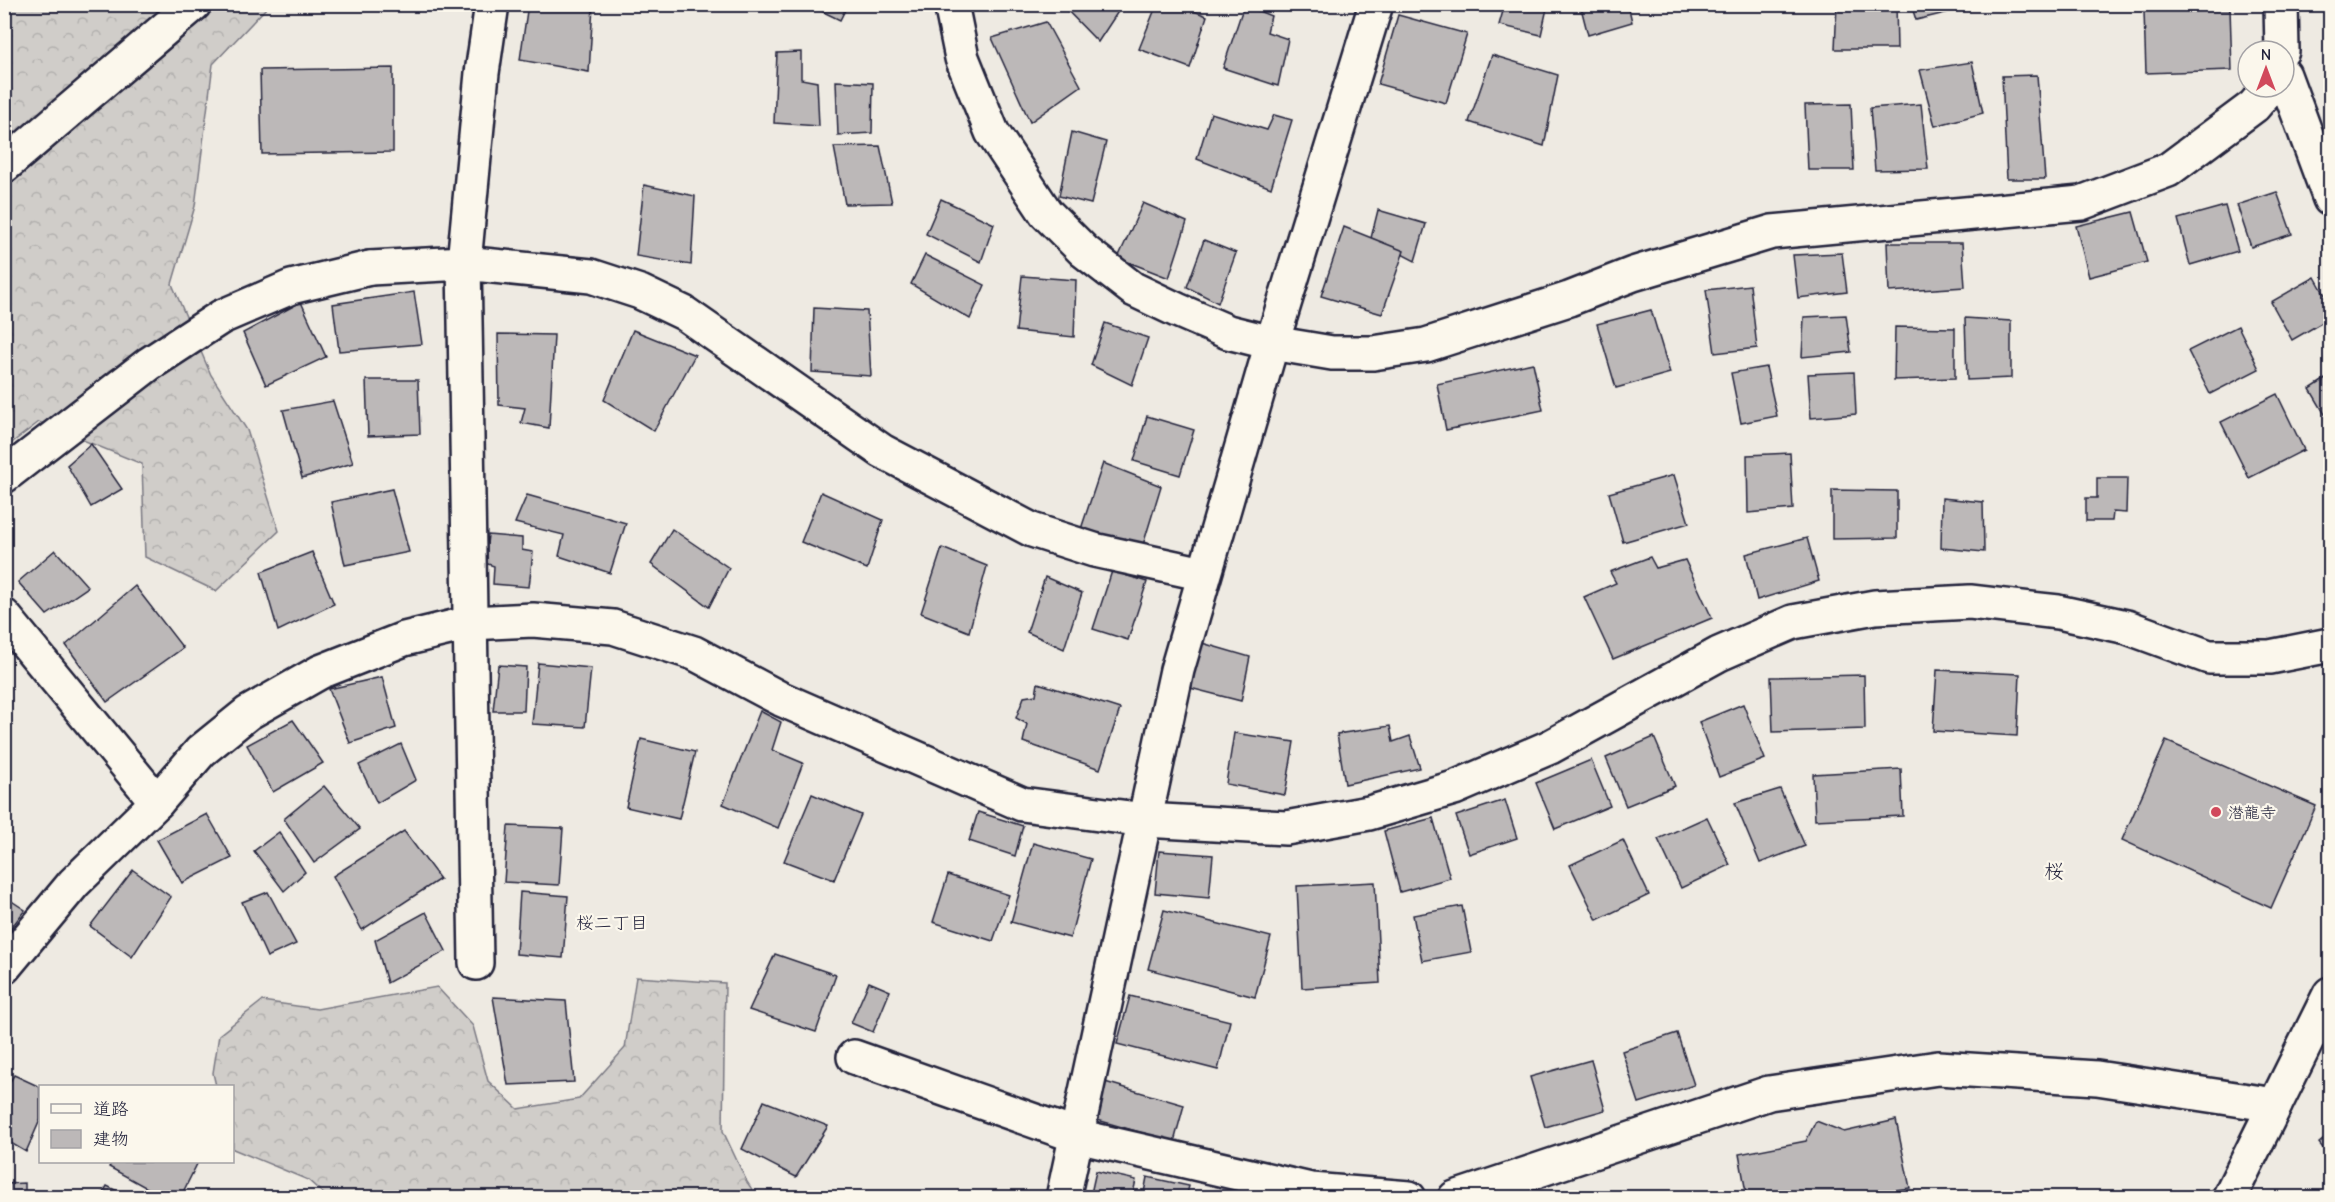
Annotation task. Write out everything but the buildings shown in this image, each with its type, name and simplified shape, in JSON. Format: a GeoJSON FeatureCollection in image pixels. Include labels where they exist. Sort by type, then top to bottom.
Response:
{"type":"FeatureCollection","features":[{"type":"Feature","properties":{"kind":"street"},"geometry":{"type":"LineString","coordinates":[[4,166],[194,4]]}},
{"type":"Feature","properties":{"kind":"street"},"geometry":{"type":"LineString","coordinates":[[476,963],[464,263],[482,73],[492,4]]}},
{"type":"Feature","properties":{"kind":"street"},"geometry":{"type":"LineString","coordinates":[[951,4],[962,58],[992,132],[1046,213],[1084,251],[1133,289],[1228,332],[1272,343],[1332,353],[1373,353],[1426,345],[1569,299],[1633,274],[1772,232],[2081,202],[2168,171],[2254,106],[2260,99]]}},
{"type":"Feature","properties":{"kind":"street"},"geometry":{"type":"LineString","coordinates":[[1063,1197],[1177,670],[1272,343],[1376,4]]}},
{"type":"Feature","properties":{"kind":"street"},"geometry":{"type":"LineString","coordinates":[[2281,4],[2282,39]]}},
{"type":"Feature","properties":{"kind":"street"},"geometry":{"type":"LineString","coordinates":[[2293,99],[2331,199]]}},
{"type":"Feature","properties":{"kind":"street"},"geometry":{"type":"LineString","coordinates":[[4,476],[149,364],[221,317],[291,287],[370,268],[464,263],[591,276],[640,292],[684,313],[882,451],[1032,530],[1094,550],[1204,574]]}},
{"type":"Feature","properties":{"kind":"street"},"geometry":{"type":"LineString","coordinates":[[4,967],[74,883],[157,802],[201,751],[248,713],[320,672],[404,639],[470,624],[533,620],[613,627],[694,653],[781,699],[1022,804],[1145,820],[1286,828],[1369,813],[1454,788],[1550,747],[1719,654],[1793,622],[1875,608],[1971,602],[2058,612],[2127,627],[2209,657],[2270,657],[2331,645]]}},
{"type":"Feature","properties":{"kind":"street"},"geometry":{"type":"LineString","coordinates":[[4,616],[157,802]]}},
{"type":"Feature","properties":{"kind":"street"},"geometry":{"type":"LineString","coordinates":[[2229,1197],[2331,994]]}},
{"type":"Feature","properties":{"kind":"street"},"geometry":{"type":"LineString","coordinates":[[854,1057],[1077,1136],[1311,1190],[1409,1197]]}},
{"type":"Feature","properties":{"kind":"street"},"geometry":{"type":"LineString","coordinates":[[1455,1197],[1770,1093],[1938,1068],[2097,1078],[2275,1105]]}},
{"type":"Feature","properties":{"kind":"green space"},"geometry":{"type":"Polygon","coordinates":[[[5,5],[269,5],[213,64],[195,206],[172,284],[211,375],[247,430],[279,531],[216,591],[145,557],[142,464],[39,422],[5,448],[5,5]]]}},
{"type":"Feature","properties":{"kind":"green space"},"geometry":{"type":"Polygon","coordinates":[[[636,977],[725,983],[723,1131],[747,1182],[757,1197],[327,1197],[308,1180],[234,1149],[234,1085],[216,1085],[213,1073],[219,1035],[262,1001],[317,1009],[437,987],[473,1026],[488,1081],[518,1109],[579,1099],[625,1048],[636,977]]]}},
{"type":"Feature","properties":{"kind":"place","name":"潜龍寺"},"geometry":{"type":"Point","coordinates":[2216,812]}},
{"type":"Feature","properties":{"kind":"district","name":"桜"},"geometry":{"type":"Point","coordinates":[2054,871]}},
{"type":"Feature","properties":{"kind":"district","name":"桜二丁目"},"geometry":{"type":"Point","coordinates":[612,923]}}]}
